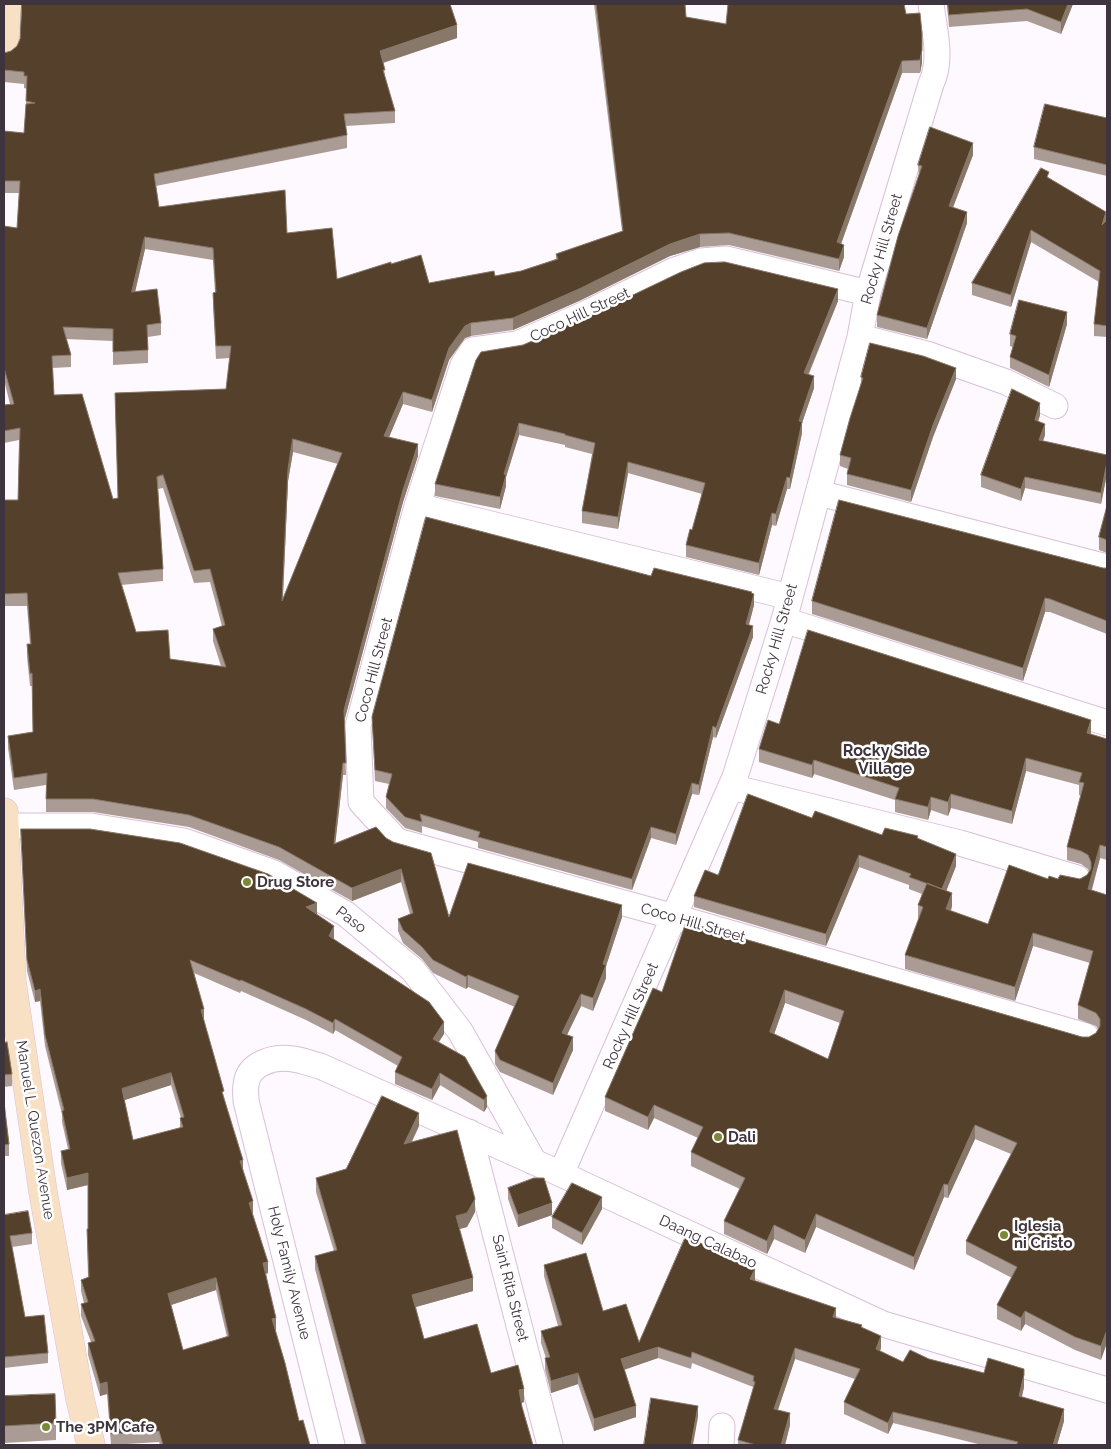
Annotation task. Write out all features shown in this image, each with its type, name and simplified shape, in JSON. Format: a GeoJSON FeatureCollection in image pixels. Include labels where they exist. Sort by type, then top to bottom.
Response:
{"type":"FeatureCollection","features":[{"type":"Feature","properties":{"kind":"main road"},"geometry":{"type":"LineString","coordinates":[[4,50],[7,4]]}},
{"type":"Feature","properties":{"kind":"main road","name":"Manuel L. Quezon Avenue"},"geometry":{"type":"LineString","coordinates":[[4,819],[12,982],[43,1192],[80,1399],[91,1445]]}},
{"type":"Feature","properties":{"kind":"street","name":"Rocky Hill Street"},"geometry":{"type":"LineString","coordinates":[[561,1174],[731,788],[787,609],[860,337],[868,293],[937,67],[935,30],[931,4]]}},
{"type":"Feature","properties":{"kind":"street","name":"Coco Hill Street"},"geometry":{"type":"LineString","coordinates":[[868,293],[726,259],[701,262],[675,270],[585,314],[517,344],[472,350],[463,365],[417,506],[358,726],[361,802],[397,841],[675,917],[1086,1036]]}},
{"type":"Feature","properties":{"kind":"street"},"geometry":{"type":"LineString","coordinates":[[860,337],[927,354],[1006,382],[1055,406]]}},
{"type":"Feature","properties":{"kind":"street"},"geometry":{"type":"LineString","coordinates":[[819,493],[1107,567]]}},
{"type":"Feature","properties":{"kind":"street"},"geometry":{"type":"LineString","coordinates":[[417,506],[787,609],[1107,723]]}},
{"type":"Feature","properties":{"kind":"street"},"geometry":{"type":"LineString","coordinates":[[731,788],[960,843],[1077,878]]}},
{"type":"Feature","properties":{"kind":"street","name":"Paso"},"geometry":{"type":"LineString","coordinates":[[4,819],[92,826],[184,842],[274,873],[346,914],[413,970],[460,1031],[534,1162]]}},
{"type":"Feature","properties":{"kind":"street","name":"Daang Calabao"},"geometry":{"type":"LineString","coordinates":[[246,1101],[246,1084],[252,1070],[263,1063],[277,1058],[294,1059],[320,1066],[561,1174],[883,1324],[1107,1390]]}},
{"type":"Feature","properties":{"kind":"street","name":"Holy Family Avenue"},"geometry":{"type":"LineString","coordinates":[[246,1101],[332,1445]]}},
{"type":"Feature","properties":{"kind":"street","name":"Saint Rita Street"},"geometry":{"type":"LineString","coordinates":[[469,1132],[550,1445]]}},
{"type":"Feature","properties":{"kind":"building"},"geometry":{"type":"Polygon","coordinates":[[[22,4],[450,4],[457,25],[380,51],[385,70],[383,70],[395,111],[344,114],[347,135],[154,174],[159,207],[285,190],[287,233],[332,228],[337,279],[391,262],[391,264],[421,255],[429,283],[494,271],[495,276],[521,271],[558,259],[556,254],[623,231],[596,4],[685,4],[686,17],[726,24],[728,4],[904,4],[906,14],[920,13],[922,50],[920,60],[902,61],[837,242],[844,245],[839,259],[729,233],[700,234],[670,244],[579,289],[513,318],[471,323],[465,326],[449,348],[432,400],[403,392],[384,436],[418,444],[403,490],[344,710],[346,763],[343,763],[334,844],[376,827],[386,838],[393,842],[431,853],[449,917],[468,863],[622,905],[603,964],[606,965],[593,998],[581,994],[562,1033],[573,1037],[553,1083],[500,1060],[495,1051],[519,996],[468,975],[466,977],[433,960],[403,930],[398,919],[413,913],[401,869],[352,888],[279,847],[189,815],[93,799],[46,799],[47,773],[14,778],[8,736],[33,732],[32,673],[30,674],[27,644],[31,644],[27,593],[4,594],[4,500],[18,500],[20,428],[4,431],[4,405],[14,404],[4,368],[4,226],[17,228],[20,181],[4,181],[4,131],[24,133],[26,104],[35,103],[26,101],[27,76],[24,76],[24,72],[4,70],[4,53],[11,51],[17,46],[20,39],[22,4]],[[145,237],[132,292],[157,289],[161,323],[147,325],[148,350],[113,352],[113,329],[63,327],[71,355],[52,356],[54,395],[82,394],[113,499],[118,498],[115,393],[226,389],[231,346],[216,346],[213,293],[216,292],[213,248],[145,237]],[[293,439],[288,469],[282,601],[342,453],[293,439]],[[163,475],[157,477],[163,569],[118,573],[136,632],[168,630],[170,659],[226,667],[213,629],[225,625],[210,569],[194,571],[163,475]]]}},
{"type":"Feature","properties":{"kind":"building"},"geometry":{"type":"Polygon","coordinates":[[[948,4],[1068,4],[1061,22],[1027,9],[949,15],[948,4]]]}},
{"type":"Feature","properties":{"kind":"building"},"geometry":{"type":"Polygon","coordinates":[[[1045,104],[1107,118],[1107,165],[1034,147],[1045,104]]]}},
{"type":"Feature","properties":{"kind":"building"},"geometry":{"type":"Polygon","coordinates":[[[930,127],[973,143],[949,206],[967,212],[927,328],[877,315],[898,236],[922,166],[918,165],[930,127]]]}},
{"type":"Feature","properties":{"kind":"building"},"geometry":{"type":"Polygon","coordinates":[[[1041,168],[1049,172],[1047,177],[1106,212],[1102,225],[1107,220],[1107,326],[1094,324],[1100,271],[1031,230],[1011,295],[972,283],[1041,168]]]}},
{"type":"Feature","properties":{"kind":"building"},"geometry":{"type":"Polygon","coordinates":[[[725,262],[838,289],[804,373],[814,376],[799,421],[802,422],[790,478],[787,477],[776,514],[772,513],[759,563],[686,545],[705,483],[628,462],[618,517],[582,511],[595,443],[565,434],[519,423],[504,474],[506,475],[500,497],[435,484],[476,360],[481,352],[523,345],[681,272],[704,263],[725,262]]]}},
{"type":"Feature","properties":{"kind":"building"},"geometry":{"type":"Polygon","coordinates":[[[1019,300],[1067,312],[1049,375],[1010,357],[1016,336],[1010,334],[1019,300]]]}},
{"type":"Feature","properties":{"kind":"building"},"geometry":{"type":"Polygon","coordinates":[[[870,343],[923,356],[956,368],[933,425],[911,490],[847,474],[851,458],[840,455],[863,378],[861,377],[870,343]]]}},
{"type":"Feature","properties":{"kind":"building"},"geometry":{"type":"Polygon","coordinates":[[[1012,389],[1040,403],[1035,420],[1045,424],[1039,440],[1107,455],[1101,493],[1025,477],[1021,489],[981,475],[1012,389]]]}},
{"type":"Feature","properties":{"kind":"building"},"geometry":{"type":"Polygon","coordinates":[[[839,500],[1107,568],[1107,621],[1045,598],[1023,668],[812,601],[839,500]]]}},
{"type":"Feature","properties":{"kind":"building"},"geometry":{"type":"Polygon","coordinates":[[[1107,506],[1107,540],[1099,537],[1107,506]]]}},
{"type":"Feature","properties":{"kind":"building"},"geometry":{"type":"Polygon","coordinates":[[[426,517],[651,576],[654,568],[754,594],[746,624],[753,626],[716,728],[713,726],[699,785],[692,783],[676,834],[651,827],[632,879],[478,837],[480,832],[420,814],[422,822],[405,817],[386,797],[392,774],[375,770],[372,717],[426,517]]]}},
{"type":"Feature","properties":{"kind":"building"},"geometry":{"type":"Polygon","coordinates":[[[808,630],[1091,720],[1087,733],[1107,739],[1107,847],[1100,845],[1088,889],[1107,895],[1107,1330],[1101,1346],[1075,1337],[1025,1311],[1021,1318],[997,1305],[1017,1267],[966,1241],[1017,1143],[975,1125],[948,1185],[944,1184],[914,1257],[816,1214],[805,1240],[774,1225],[767,1241],[724,1221],[745,1178],[691,1152],[703,1127],[654,1105],[648,1117],[605,1097],[653,988],[662,992],[686,922],[1082,1037],[1089,1037],[1096,1033],[1100,1026],[1100,1019],[1096,1013],[1078,1005],[1093,951],[1033,933],[1015,987],[905,955],[923,907],[918,905],[927,883],[952,893],[946,909],[988,924],[1009,865],[1048,879],[1049,876],[1058,879],[1060,875],[1080,879],[1087,875],[1091,869],[1088,855],[1067,847],[1084,783],[1079,782],[1082,773],[1026,758],[1012,811],[951,794],[948,802],[931,797],[928,807],[895,799],[899,788],[814,760],[812,765],[759,749],[768,720],[779,724],[808,630]],[[785,990],[770,1032],[828,1059],[844,1011],[785,990]]]}},
{"type":"Feature","properties":{"kind":"building"},"geometry":{"type":"Polygon","coordinates":[[[748,794],[812,818],[815,811],[882,835],[885,828],[918,836],[917,838],[956,854],[942,889],[909,877],[911,874],[859,855],[826,934],[694,896],[705,870],[718,875],[748,794]]]}},
{"type":"Feature","properties":{"kind":"building"},"geometry":{"type":"Polygon","coordinates":[[[21,829],[90,829],[180,843],[268,874],[317,903],[306,907],[334,926],[329,936],[429,1002],[444,1022],[433,1039],[465,1057],[487,1096],[484,1100],[440,1073],[432,1089],[395,1072],[402,1057],[335,1019],[333,1023],[241,980],[190,960],[204,1009],[201,1010],[224,1091],[222,1092],[243,1160],[240,1161],[253,1201],[249,1203],[268,1262],[263,1263],[276,1318],[272,1319],[299,1421],[303,1420],[310,1445],[163,1445],[159,1431],[111,1434],[107,1382],[100,1384],[88,1343],[95,1341],[81,1304],[88,1302],[81,1280],[89,1277],[87,1229],[88,1173],[67,1178],[61,1151],[70,1149],[62,1111],[64,1110],[45,1035],[40,989],[35,991],[27,960],[21,829]],[[171,1073],[122,1089],[133,1140],[183,1127],[180,1118],[184,1117],[171,1073]],[[216,1278],[168,1294],[183,1350],[229,1336],[216,1278]]]}},
{"type":"Feature","properties":{"kind":"building"},"geometry":{"type":"Polygon","coordinates":[[[7,1042],[12,1074],[4,1075],[4,1043],[7,1042]]]}},
{"type":"Feature","properties":{"kind":"building"},"geometry":{"type":"Polygon","coordinates":[[[382,1096],[419,1113],[404,1144],[457,1130],[475,1199],[467,1213],[456,1216],[473,1278],[412,1295],[424,1339],[477,1324],[491,1373],[518,1365],[524,1389],[519,1390],[522,1407],[533,1445],[366,1445],[315,1256],[337,1250],[316,1178],[346,1169],[382,1096]]]}},
{"type":"Feature","properties":{"kind":"building"},"geometry":{"type":"Polygon","coordinates":[[[4,1102],[9,1144],[4,1145],[4,1102]]]}},
{"type":"Feature","properties":{"kind":"building"},"geometry":{"type":"Polygon","coordinates":[[[534,1178],[544,1178],[552,1203],[518,1215],[508,1188],[534,1178]]]}},
{"type":"Feature","properties":{"kind":"building"},"geometry":{"type":"Polygon","coordinates":[[[572,1183],[602,1197],[582,1233],[552,1217],[572,1183]]]}},
{"type":"Feature","properties":{"kind":"building"},"geometry":{"type":"Polygon","coordinates":[[[28,1211],[32,1233],[10,1236],[25,1317],[44,1315],[48,1353],[4,1357],[4,1215],[28,1211]]]}},
{"type":"Feature","properties":{"kind":"building"},"geometry":{"type":"Polygon","coordinates":[[[686,1236],[755,1269],[750,1279],[836,1308],[833,1317],[862,1325],[861,1327],[881,1336],[876,1349],[903,1362],[910,1350],[929,1359],[984,1373],[988,1358],[1024,1369],[1019,1396],[1064,1409],[1053,1445],[1016,1445],[1018,1442],[893,1412],[888,1423],[844,1402],[860,1369],[795,1348],[774,1409],[790,1413],[781,1445],[756,1445],[738,1440],[755,1382],[753,1381],[754,1376],[692,1352],[691,1358],[658,1347],[621,1359],[636,1406],[594,1419],[578,1373],[551,1381],[545,1358],[550,1357],[541,1331],[562,1325],[544,1265],[586,1253],[603,1311],[626,1304],[639,1342],[686,1236]]]}},
{"type":"Feature","properties":{"kind":"building"},"geometry":{"type":"Polygon","coordinates":[[[55,1394],[56,1423],[4,1426],[4,1396],[55,1394]]]}},
{"type":"Feature","properties":{"kind":"building"},"geometry":{"type":"Polygon","coordinates":[[[651,1398],[698,1406],[691,1445],[644,1445],[651,1398]]]}},
{"type":"Feature","properties":{"kind":"place","name":"Drug Store"},"geometry":{"type":"Point","coordinates":[247,882]}},
{"type":"Feature","properties":{"kind":"place","name":"Dali"},"geometry":{"type":"Point","coordinates":[718,1137]}},
{"type":"Feature","properties":{"kind":"place","name":"Iglesia ni Cristo"},"geometry":{"type":"Point","coordinates":[1004,1235]}},
{"type":"Feature","properties":{"kind":"place","name":"The 3PM Cafe"},"geometry":{"type":"Point","coordinates":[46,1427]}},
{"type":"Feature","properties":{"kind":"district","name":"Rocky Side Village"},"geometry":{"type":"Point","coordinates":[885,760]}}]}
